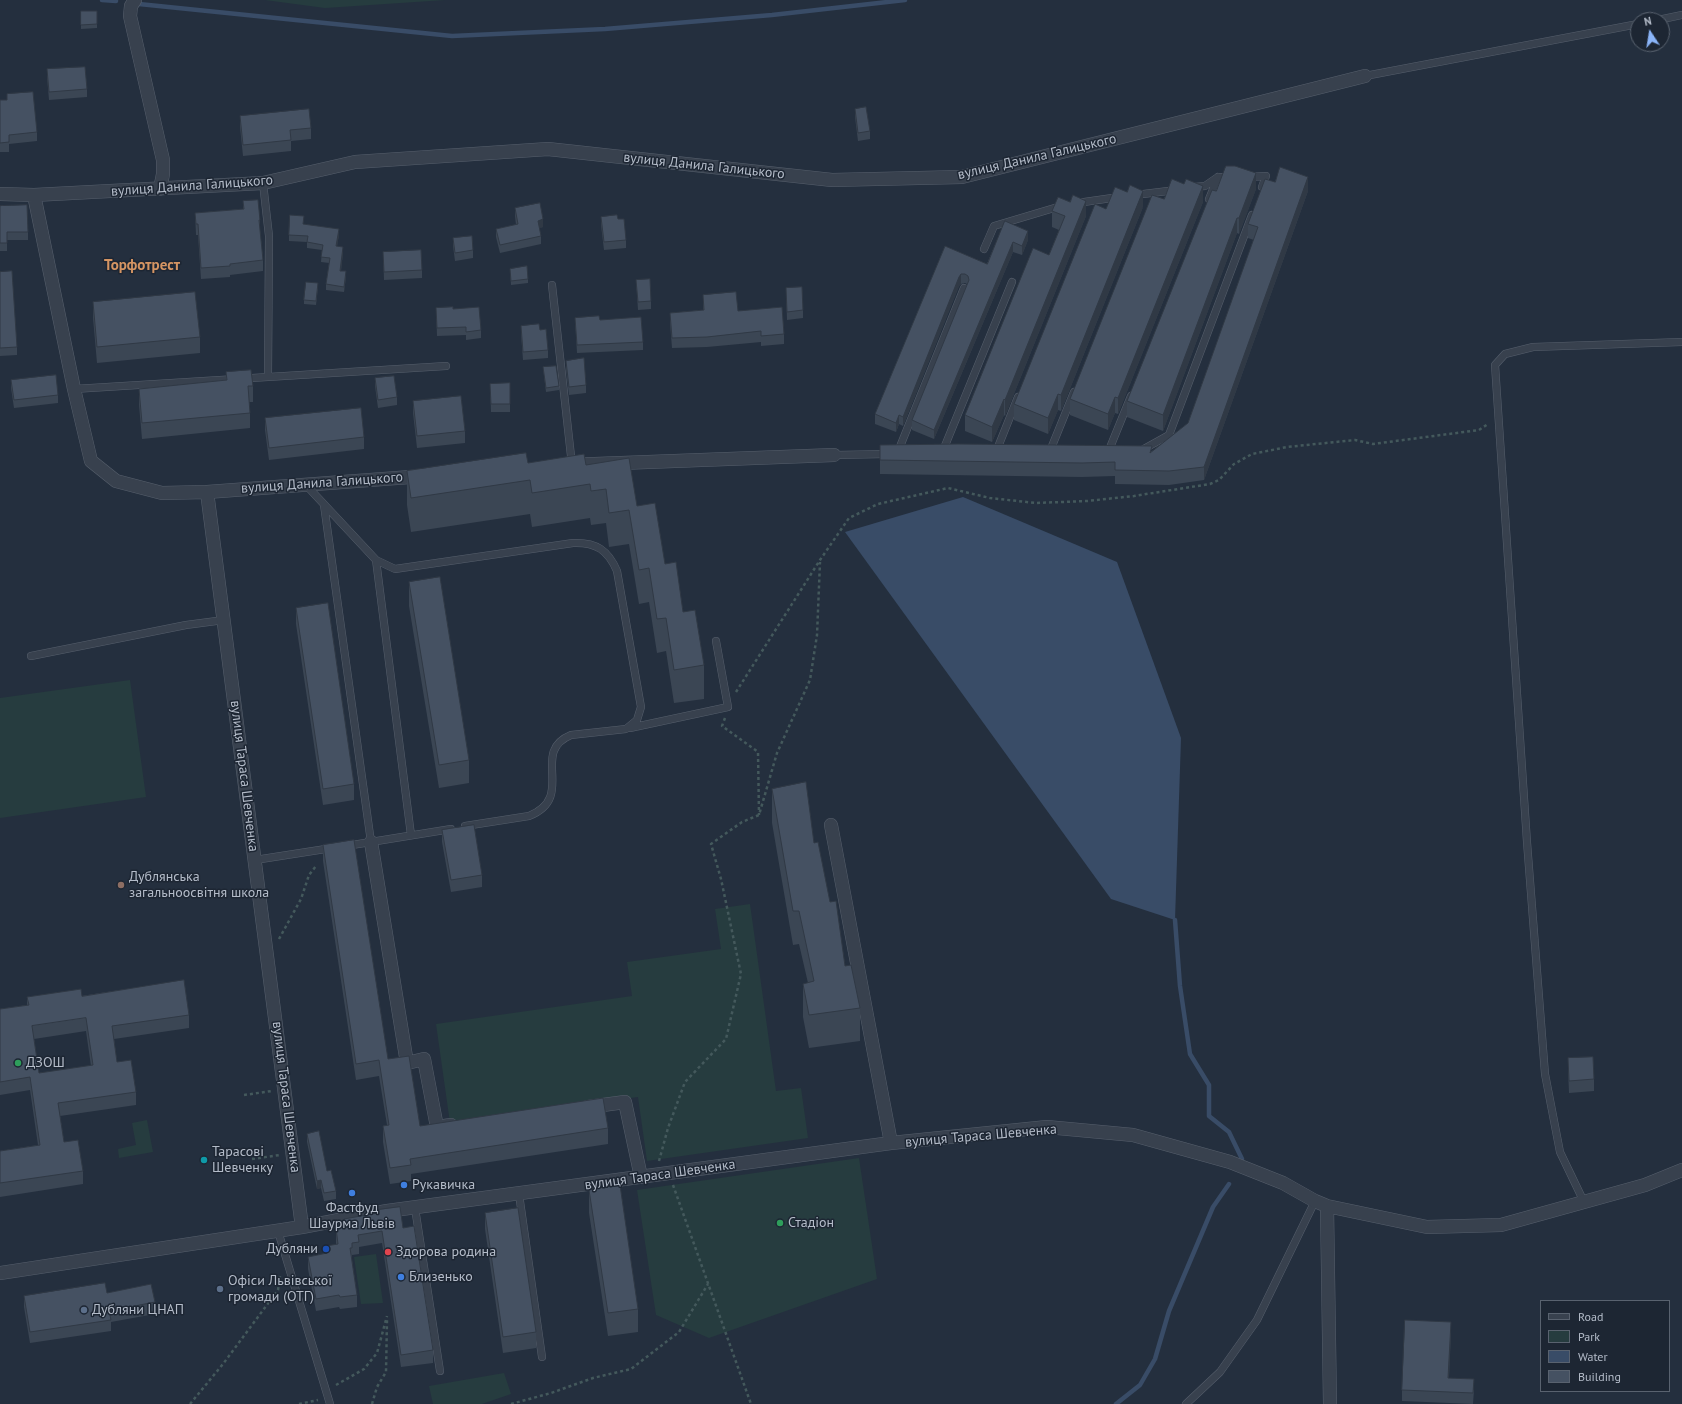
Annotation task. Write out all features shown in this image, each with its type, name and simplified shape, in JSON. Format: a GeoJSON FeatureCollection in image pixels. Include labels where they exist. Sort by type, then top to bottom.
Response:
{"type":"FeatureCollection","features":[{"type":"Feature","properties":{"kind":"street"},"geometry":{"type":"LineString","coordinates":[[135,0],[131,6],[130,16],[164,160],[160,189]]}},
{"type":"Feature","properties":{"kind":"street","name":"вулиця Данила Галицького"},"geometry":{"type":"LineString","coordinates":[[0,194],[34,195],[263,183],[355,162],[548,149],[832,180],[962,177],[1365,76]]}},
{"type":"Feature","properties":{"kind":"street","name":"вулиця Данила Галицького"},"geometry":{"type":"LineString","coordinates":[[34,195],[74,389],[91,461],[116,481],[162,493],[207,492],[439,475]]}},
{"type":"Feature","properties":{"kind":"street"},"geometry":{"type":"LineString","coordinates":[[556,466],[834,455]]}},
{"type":"Feature","properties":{"kind":"street","name":"вулиця Тараса Шевченка"},"geometry":{"type":"LineString","coordinates":[[207,492],[302,1227]]}},
{"type":"Feature","properties":{"kind":"street"},"geometry":{"type":"LineString","coordinates":[[831,825],[891,1143]]}},
{"type":"Feature","properties":{"kind":"street"},"geometry":{"type":"LineString","coordinates":[[371,842],[407,1062],[424,1059],[438,1127],[461,1124]]}},
{"type":"Feature","properties":{"kind":"street"},"geometry":{"type":"LineString","coordinates":[[578,1108],[625,1102],[641,1177]]}},
{"type":"Feature","properties":{"kind":"street","name":"вулиця Тараса Шевченка"},"geometry":{"type":"LineString","coordinates":[[0,1272],[302,1227],[416,1208],[891,1143],[1047,1127],[1133,1135],[1230,1162],[1283,1183],[1321,1204],[1427,1226],[1501,1225],[1645,1185],[1682,1170]]}},
{"type":"Feature","properties":{"kind":"street"},"geometry":{"type":"LineString","coordinates":[[1321,1204],[1330,1404]]}},
{"type":"Feature","properties":{"kind":"lane"},"geometry":{"type":"LineString","coordinates":[[1670,18],[1682,15]]}},
{"type":"Feature","properties":{"kind":"lane"},"geometry":{"type":"LineString","coordinates":[[1365,76],[1630,26]]}},
{"type":"Feature","properties":{"kind":"lane"},"geometry":{"type":"LineString","coordinates":[[984,248],[994,226],[1072,203],[1205,186],[1218,177],[1266,176],[1261,191]]}},
{"type":"Feature","properties":{"kind":"lane"},"geometry":{"type":"LineString","coordinates":[[1206,207],[1218,177]]}},
{"type":"Feature","properties":{"kind":"lane"},"geometry":{"type":"LineString","coordinates":[[263,183],[269,236],[268,377]]}},
{"type":"Feature","properties":{"kind":"lane"},"geometry":{"type":"LineString","coordinates":[[1151,200],[1154,192]]}},
{"type":"Feature","properties":{"kind":"lane"},"geometry":{"type":"LineString","coordinates":[[1095,207],[1098,200]]}},
{"type":"Feature","properties":{"kind":"lane"},"geometry":{"type":"LineString","coordinates":[[1137,450],[1144,450],[1169,435],[1255,206]]}},
{"type":"Feature","properties":{"kind":"lane"},"geometry":{"type":"LineString","coordinates":[[942,453],[1012,282]]}},
{"type":"Feature","properties":{"kind":"lane"},"geometry":{"type":"LineString","coordinates":[[552,285],[572,465]]}},
{"type":"Feature","properties":{"kind":"lane"},"geometry":{"type":"LineString","coordinates":[[834,455],[900,454],[964,288]]}},
{"type":"Feature","properties":{"kind":"lane"},"geometry":{"type":"LineString","coordinates":[[1584,1202],[1560,1152],[1545,1074],[1527,842],[1495,365],[1505,354],[1533,347],[1682,342]]}},
{"type":"Feature","properties":{"kind":"lane"},"geometry":{"type":"LineString","coordinates":[[74,389],[446,366]]}},
{"type":"Feature","properties":{"kind":"lane"},"geometry":{"type":"LineString","coordinates":[[1050,451],[1077,385]]}},
{"type":"Feature","properties":{"kind":"lane"},"geometry":{"type":"LineString","coordinates":[[1109,450],[1133,391]]}},
{"type":"Feature","properties":{"kind":"lane"},"geometry":{"type":"LineString","coordinates":[[996,452],[1020,393]]}},
{"type":"Feature","properties":{"kind":"lane"},"geometry":{"type":"LineString","coordinates":[[306,484],[376,560],[396,569],[573,542],[590,544],[605,552],[617,571],[641,707],[637,720],[626,729]]}},
{"type":"Feature","properties":{"kind":"lane"},"geometry":{"type":"LineString","coordinates":[[324,504],[371,842]]}},
{"type":"Feature","properties":{"kind":"lane"},"geometry":{"type":"LineString","coordinates":[[376,560],[411,835]]}},
{"type":"Feature","properties":{"kind":"lane"},"geometry":{"type":"LineString","coordinates":[[31,656],[186,625],[224,620]]}},
{"type":"Feature","properties":{"kind":"lane"},"geometry":{"type":"LineString","coordinates":[[255,860],[529,816],[538,813],[551,798],[553,789],[552,756],[554,749],[564,738],[571,735],[626,729],[728,707],[716,641]]}},
{"type":"Feature","properties":{"kind":"lane"},"geometry":{"type":"LineString","coordinates":[[519,1194],[542,1357]]}},
{"type":"Feature","properties":{"kind":"lane"},"geometry":{"type":"LineString","coordinates":[[1186,1404],[1220,1372],[1257,1320],[1321,1204]]}},
{"type":"Feature","properties":{"kind":"lane"},"geometry":{"type":"LineString","coordinates":[[416,1208],[440,1371]]}},
{"type":"Feature","properties":{"kind":"lane"},"geometry":{"type":"LineString","coordinates":[[278,1230],[329,1401]]}},
{"type":"Feature","properties":{"kind":"path"},"geometry":{"type":"LineString","coordinates":[[759,815],[758,752],[722,726],[730,702],[820,560],[849,518],[878,504],[948,488],[990,498],[1036,503],[1087,501],[1134,496],[1210,484],[1219,480],[1234,464],[1252,454],[1286,447],[1355,440],[1373,444],[1479,430],[1499,417]]}},
{"type":"Feature","properties":{"kind":"path"},"geometry":{"type":"LineString","coordinates":[[759,815],[777,753],[810,680],[817,635],[820,560]]}},
{"type":"Feature","properties":{"kind":"path"},"geometry":{"type":"LineString","coordinates":[[655,1175],[668,1128],[685,1082],[726,1039],[741,974],[721,879],[711,844],[742,822],[759,815]]}},
{"type":"Feature","properties":{"kind":"path"},"geometry":{"type":"LineString","coordinates":[[278,941],[301,899],[309,875],[316,866]]}},
{"type":"Feature","properties":{"kind":"path"},"geometry":{"type":"LineString","coordinates":[[244,1095],[272,1091]]}},
{"type":"Feature","properties":{"kind":"path"},"geometry":{"type":"LineString","coordinates":[[252,1160],[293,1154]]}},
{"type":"Feature","properties":{"kind":"path"},"geometry":{"type":"LineString","coordinates":[[669,1173],[752,1404]]}},
{"type":"Feature","properties":{"kind":"path"},"geometry":{"type":"LineString","coordinates":[[190,1404],[223,1364],[278,1290],[281,1269]]}},
{"type":"Feature","properties":{"kind":"path"},"geometry":{"type":"LineString","coordinates":[[511,1404],[551,1393],[593,1378],[631,1369],[679,1332],[709,1284]]}},
{"type":"Feature","properties":{"kind":"path"},"geometry":{"type":"LineString","coordinates":[[299,1404],[329,1401],[336,1385],[364,1369],[377,1353],[387,1316],[386,1372],[377,1387],[372,1404]]}},
{"type":"Feature","properties":{"kind":"green space"},"geometry":{"type":"Polygon","coordinates":[[[265,0],[445,0],[325,8],[265,0]]]}},
{"type":"Feature","properties":{"kind":"green space"},"geometry":{"type":"Polygon","coordinates":[[[130,680],[146,797],[0,818],[0,698],[130,680]]]}},
{"type":"Feature","properties":{"kind":"green space"},"geometry":{"type":"Polygon","coordinates":[[[750,904],[776,1091],[801,1088],[808,1138],[647,1161],[638,1097],[450,1123],[436,1024],[632,996],[627,962],[721,949],[715,909],[750,904]]]}},
{"type":"Feature","properties":{"kind":"green space"},"geometry":{"type":"Polygon","coordinates":[[[147,1120],[153,1152],[119,1158],[118,1149],[136,1145],[132,1123],[147,1120]]]}},
{"type":"Feature","properties":{"kind":"green space"},"geometry":{"type":"Polygon","coordinates":[[[859,1158],[877,1279],[709,1338],[656,1315],[637,1190],[859,1158]]]}},
{"type":"Feature","properties":{"kind":"green space"},"geometry":{"type":"Polygon","coordinates":[[[376,1254],[383,1303],[361,1304],[354,1257],[376,1254]]]}},
{"type":"Feature","properties":{"kind":"green space"},"geometry":{"type":"Polygon","coordinates":[[[504,1373],[511,1394],[482,1404],[433,1404],[429,1386],[504,1373]]]}},
{"type":"Feature","properties":{"kind":"water"},"geometry":{"type":"Polygon","coordinates":[[[963,497],[1117,562],[1181,738],[1175,920],[1111,899],[845,532],[963,497]]]}},
{"type":"Feature","properties":{"kind":"building"},"geometry":{"type":"Polygon","coordinates":[[[81,11],[97,11],[97,24],[81,25],[81,11]]]}},
{"type":"Feature","properties":{"kind":"building"},"geometry":{"type":"Polygon","coordinates":[[[85,67],[87,89],[49,92],[47,69],[85,67]]]}},
{"type":"Feature","properties":{"kind":"building"},"geometry":{"type":"Polygon","coordinates":[[[33,92],[37,132],[9,135],[9,142],[0,143],[0,100],[7,100],[7,94],[33,92]]]}},
{"type":"Feature","properties":{"kind":"building"},"geometry":{"type":"Polygon","coordinates":[[[866,107],[870,131],[858,133],[855,109],[866,107]]]}},
{"type":"Feature","properties":{"kind":"building"},"geometry":{"type":"Polygon","coordinates":[[[309,109],[311,128],[290,130],[291,140],[243,145],[240,116],[309,109]]]}},
{"type":"Feature","properties":{"kind":"building"},"geometry":{"type":"Polygon","coordinates":[[[1226,166],[1235,166],[1256,173],[1239,218],[1237,218],[1163,415],[1127,401],[1212,190],[1216,191],[1226,166]]]}},
{"type":"Feature","properties":{"kind":"building"},"geometry":{"type":"Polygon","coordinates":[[[1280,167],[1308,177],[1204,467],[1169,471],[1115,470],[1115,462],[1082,463],[880,460],[880,445],[958,444],[1152,446],[1150,453],[1188,423],[1258,227],[1248,224],[1265,179],[1275,182],[1280,167]]]}},
{"type":"Feature","properties":{"kind":"building"},"geometry":{"type":"Polygon","coordinates":[[[1172,179],[1184,184],[1186,179],[1203,186],[1118,398],[1115,397],[1108,414],[1070,399],[1152,195],[1164,199],[1172,179]]]}},
{"type":"Feature","properties":{"kind":"building"},"geometry":{"type":"Polygon","coordinates":[[[1130,185],[1143,191],[1061,395],[1058,394],[1048,418],[1014,404],[1095,204],[1106,209],[1115,187],[1127,192],[1130,185]]]}},
{"type":"Feature","properties":{"kind":"building"},"geometry":{"type":"Polygon","coordinates":[[[1073,195],[1086,201],[1005,400],[1004,399],[992,427],[965,415],[1033,248],[1049,255],[1065,216],[1052,211],[1058,197],[1070,202],[1073,195]]]}},
{"type":"Feature","properties":{"kind":"building"},"geometry":{"type":"Polygon","coordinates":[[[258,200],[263,260],[230,264],[230,266],[201,268],[198,224],[196,224],[195,213],[244,209],[243,201],[258,200]]]}},
{"type":"Feature","properties":{"kind":"building"},"geometry":{"type":"Polygon","coordinates":[[[540,203],[543,219],[538,221],[541,236],[500,245],[496,229],[518,224],[515,208],[540,203]]]}},
{"type":"Feature","properties":{"kind":"building"},"geometry":{"type":"Polygon","coordinates":[[[27,205],[28,232],[7,232],[7,243],[0,243],[0,206],[27,205]]]}},
{"type":"Feature","properties":{"kind":"building"},"geometry":{"type":"Polygon","coordinates":[[[290,215],[304,216],[303,224],[339,229],[336,246],[343,247],[340,271],[346,271],[344,287],[326,284],[330,258],[321,257],[323,245],[307,242],[308,236],[289,235],[290,215]]]}},
{"type":"Feature","properties":{"kind":"building"},"geometry":{"type":"Polygon","coordinates":[[[617,215],[618,219],[624,219],[626,240],[604,242],[601,217],[617,215]]]}},
{"type":"Feature","properties":{"kind":"building"},"geometry":{"type":"Polygon","coordinates":[[[1005,221],[1028,231],[1022,246],[1013,242],[934,430],[912,420],[969,280],[968,276],[965,274],[961,274],[959,277],[903,417],[899,415],[896,423],[875,414],[945,246],[987,264],[1005,221]]]}},
{"type":"Feature","properties":{"kind":"building"},"geometry":{"type":"Polygon","coordinates":[[[472,236],[473,250],[455,253],[453,238],[472,236]]]}},
{"type":"Feature","properties":{"kind":"building"},"geometry":{"type":"Polygon","coordinates":[[[421,250],[422,270],[384,272],[383,252],[421,250]]]}},
{"type":"Feature","properties":{"kind":"building"},"geometry":{"type":"Polygon","coordinates":[[[527,266],[528,279],[511,281],[510,269],[527,266]]]}},
{"type":"Feature","properties":{"kind":"building"},"geometry":{"type":"Polygon","coordinates":[[[12,271],[17,347],[0,348],[0,272],[12,271]]]}},
{"type":"Feature","properties":{"kind":"building"},"geometry":{"type":"Polygon","coordinates":[[[650,279],[651,301],[638,302],[636,280],[650,279]]]}},
{"type":"Feature","properties":{"kind":"building"},"geometry":{"type":"Polygon","coordinates":[[[306,282],[318,283],[316,301],[304,300],[306,282]]]}},
{"type":"Feature","properties":{"kind":"building"},"geometry":{"type":"Polygon","coordinates":[[[802,287],[803,310],[787,312],[786,288],[802,287]]]}},
{"type":"Feature","properties":{"kind":"building"},"geometry":{"type":"Polygon","coordinates":[[[195,292],[200,337],[97,347],[93,302],[195,292]]]}},
{"type":"Feature","properties":{"kind":"building"},"geometry":{"type":"Polygon","coordinates":[[[736,292],[738,311],[782,307],[784,334],[761,336],[761,331],[707,337],[672,338],[670,313],[704,310],[703,295],[736,292]]]}},
{"type":"Feature","properties":{"kind":"building"},"geometry":{"type":"Polygon","coordinates":[[[453,307],[453,309],[479,307],[481,330],[466,332],[466,327],[437,328],[436,308],[453,307]]]}},
{"type":"Feature","properties":{"kind":"building"},"geometry":{"type":"Polygon","coordinates":[[[599,316],[600,320],[641,317],[643,342],[577,345],[575,318],[599,316]]]}},
{"type":"Feature","properties":{"kind":"building"},"geometry":{"type":"Polygon","coordinates":[[[539,324],[540,330],[546,329],[548,350],[523,352],[521,326],[539,324]]]}},
{"type":"Feature","properties":{"kind":"building"},"geometry":{"type":"Polygon","coordinates":[[[584,358],[586,385],[569,387],[566,361],[584,358]]]}},
{"type":"Feature","properties":{"kind":"building"},"geometry":{"type":"Polygon","coordinates":[[[556,366],[559,386],[546,388],[543,367],[556,366]]]}},
{"type":"Feature","properties":{"kind":"building"},"geometry":{"type":"Polygon","coordinates":[[[251,370],[253,386],[248,386],[250,413],[142,423],[139,389],[227,380],[226,372],[251,370]]]}},
{"type":"Feature","properties":{"kind":"building"},"geometry":{"type":"Polygon","coordinates":[[[56,375],[58,395],[14,400],[11,380],[56,375]]]}},
{"type":"Feature","properties":{"kind":"building"},"geometry":{"type":"Polygon","coordinates":[[[394,376],[397,397],[378,400],[375,378],[394,376]]]}},
{"type":"Feature","properties":{"kind":"building"},"geometry":{"type":"Polygon","coordinates":[[[510,383],[510,404],[491,404],[490,384],[510,383]]]}},
{"type":"Feature","properties":{"kind":"building"},"geometry":{"type":"Polygon","coordinates":[[[461,396],[465,431],[417,436],[413,401],[461,396]]]}},
{"type":"Feature","properties":{"kind":"building"},"geometry":{"type":"Polygon","coordinates":[[[361,408],[364,437],[269,448],[265,418],[361,408]]]}},
{"type":"Feature","properties":{"kind":"building"},"geometry":{"type":"Polygon","coordinates":[[[526,453],[528,463],[584,454],[586,465],[629,458],[637,506],[655,503],[665,564],[676,562],[683,612],[695,610],[704,665],[674,670],[666,618],[657,619],[649,568],[639,570],[629,510],[609,513],[606,489],[591,491],[590,484],[532,493],[530,480],[411,498],[407,471],[526,453]]]}},
{"type":"Feature","properties":{"kind":"building"},"geometry":{"type":"Polygon","coordinates":[[[440,577],[469,760],[439,765],[409,582],[440,577]]]}},
{"type":"Feature","properties":{"kind":"building"},"geometry":{"type":"Polygon","coordinates":[[[328,603],[354,784],[323,789],[296,608],[328,603]]]}},
{"type":"Feature","properties":{"kind":"building"},"geometry":{"type":"Polygon","coordinates":[[[806,782],[814,843],[818,842],[830,902],[836,901],[845,966],[851,965],[860,1008],[809,1015],[803,984],[814,981],[799,911],[793,911],[772,789],[806,782]]]}},
{"type":"Feature","properties":{"kind":"building"},"geometry":{"type":"Polygon","coordinates":[[[474,825],[482,875],[451,880],[442,830],[474,825]]]}},
{"type":"Feature","properties":{"kind":"building"},"geometry":{"type":"Polygon","coordinates":[[[354,840],[388,1059],[409,1056],[420,1126],[603,1098],[608,1128],[410,1159],[411,1165],[390,1168],[383,1126],[389,1125],[379,1060],[356,1064],[323,845],[354,840]]]}},
{"type":"Feature","properties":{"kind":"building"},"geometry":{"type":"Polygon","coordinates":[[[184,980],[189,1015],[112,1026],[117,1062],[131,1060],[136,1092],[58,1103],[64,1142],[78,1140],[83,1171],[0,1183],[0,1151],[40,1145],[30,1077],[0,1082],[0,1009],[29,1005],[27,997],[81,989],[82,996],[184,980]],[[86,1018],[32,1026],[39,1073],[93,1065],[86,1018]]]}},
{"type":"Feature","properties":{"kind":"building"},"geometry":{"type":"Polygon","coordinates":[[[1593,1057],[1594,1079],[1569,1081],[1568,1058],[1593,1057]]]}},
{"type":"Feature","properties":{"kind":"building"},"geometry":{"type":"Polygon","coordinates":[[[319,1131],[327,1171],[331,1170],[336,1191],[324,1193],[321,1180],[317,1181],[307,1134],[319,1131]]]}},
{"type":"Feature","properties":{"kind":"building"},"geometry":{"type":"Polygon","coordinates":[[[620,1185],[638,1309],[608,1313],[589,1190],[620,1185]]]}},
{"type":"Feature","properties":{"kind":"building"},"geometry":{"type":"Polygon","coordinates":[[[400,1207],[403,1228],[414,1226],[433,1350],[401,1355],[382,1231],[358,1235],[359,1242],[352,1243],[352,1248],[350,1248],[357,1295],[340,1297],[339,1295],[316,1299],[308,1257],[327,1253],[326,1246],[338,1244],[336,1228],[345,1226],[344,1219],[378,1213],[377,1210],[400,1207]]]}},
{"type":"Feature","properties":{"kind":"building"},"geometry":{"type":"Polygon","coordinates":[[[518,1208],[536,1332],[503,1337],[485,1213],[518,1208]]]}},
{"type":"Feature","properties":{"kind":"building"},"geometry":{"type":"Polygon","coordinates":[[[105,1283],[107,1293],[151,1284],[155,1302],[109,1311],[111,1320],[30,1332],[24,1296],[105,1283]]]}},
{"type":"Feature","properties":{"kind":"building"},"geometry":{"type":"Polygon","coordinates":[[[1405,1320],[1451,1322],[1448,1378],[1474,1379],[1473,1393],[1402,1390],[1405,1320]]]}},
{"type":"Feature","properties":{"kind":"waterway"},"geometry":{"type":"LineString","coordinates":[[102,0],[116,1]]}},
{"type":"Feature","properties":{"kind":"waterway"},"geometry":{"type":"LineString","coordinates":[[139,4],[452,36],[605,29],[772,15],[905,0]]}},
{"type":"Feature","properties":{"kind":"waterway"},"geometry":{"type":"LineString","coordinates":[[1175,920],[1180,986],[1190,1054],[1209,1085],[1209,1116],[1229,1132],[1242,1159],[1241,1161]]}},
{"type":"Feature","properties":{"kind":"waterway"},"geometry":{"type":"LineString","coordinates":[[1116,1404],[1140,1385],[1155,1359],[1169,1311],[1213,1207],[1229,1184]]}},
{"type":"Feature","properties":{"kind":"place","name":"Дублянська загальноосвітня школа"},"geometry":{"type":"Point","coordinates":[121,885]}},
{"type":"Feature","properties":{"kind":"place","name":"ДЗОШ"},"geometry":{"type":"Point","coordinates":[18,1063]}},
{"type":"Feature","properties":{"kind":"place","name":"Тарасові Шевченку"},"geometry":{"type":"Point","coordinates":[204,1160]}},
{"type":"Feature","properties":{"kind":"place","name":"Рукавичка"},"geometry":{"type":"Point","coordinates":[404,1185]}},
{"type":"Feature","properties":{"kind":"place","name":"Фастфуд Шаурма Львів"},"geometry":{"type":"Point","coordinates":[352,1193]}},
{"type":"Feature","properties":{"kind":"place","name":"Стадіон"},"geometry":{"type":"Point","coordinates":[780,1223]}},
{"type":"Feature","properties":{"kind":"place","name":"Дубляни"},"geometry":{"type":"Point","coordinates":[326,1249]}},
{"type":"Feature","properties":{"kind":"place","name":"Здорова родина"},"geometry":{"type":"Point","coordinates":[388,1252]}},
{"type":"Feature","properties":{"kind":"place","name":"Близенько"},"geometry":{"type":"Point","coordinates":[401,1277]}},
{"type":"Feature","properties":{"kind":"place","name":"Офіси Львівської громади (ОТГ)"},"geometry":{"type":"Point","coordinates":[220,1289]}},
{"type":"Feature","properties":{"kind":"place","name":"Дубляни ЦНАП"},"geometry":{"type":"Point","coordinates":[84,1310]}},
{"type":"Feature","properties":{"kind":"district","name":"Торфотрест"},"geometry":{"type":"Point","coordinates":[142,266]}}]}
